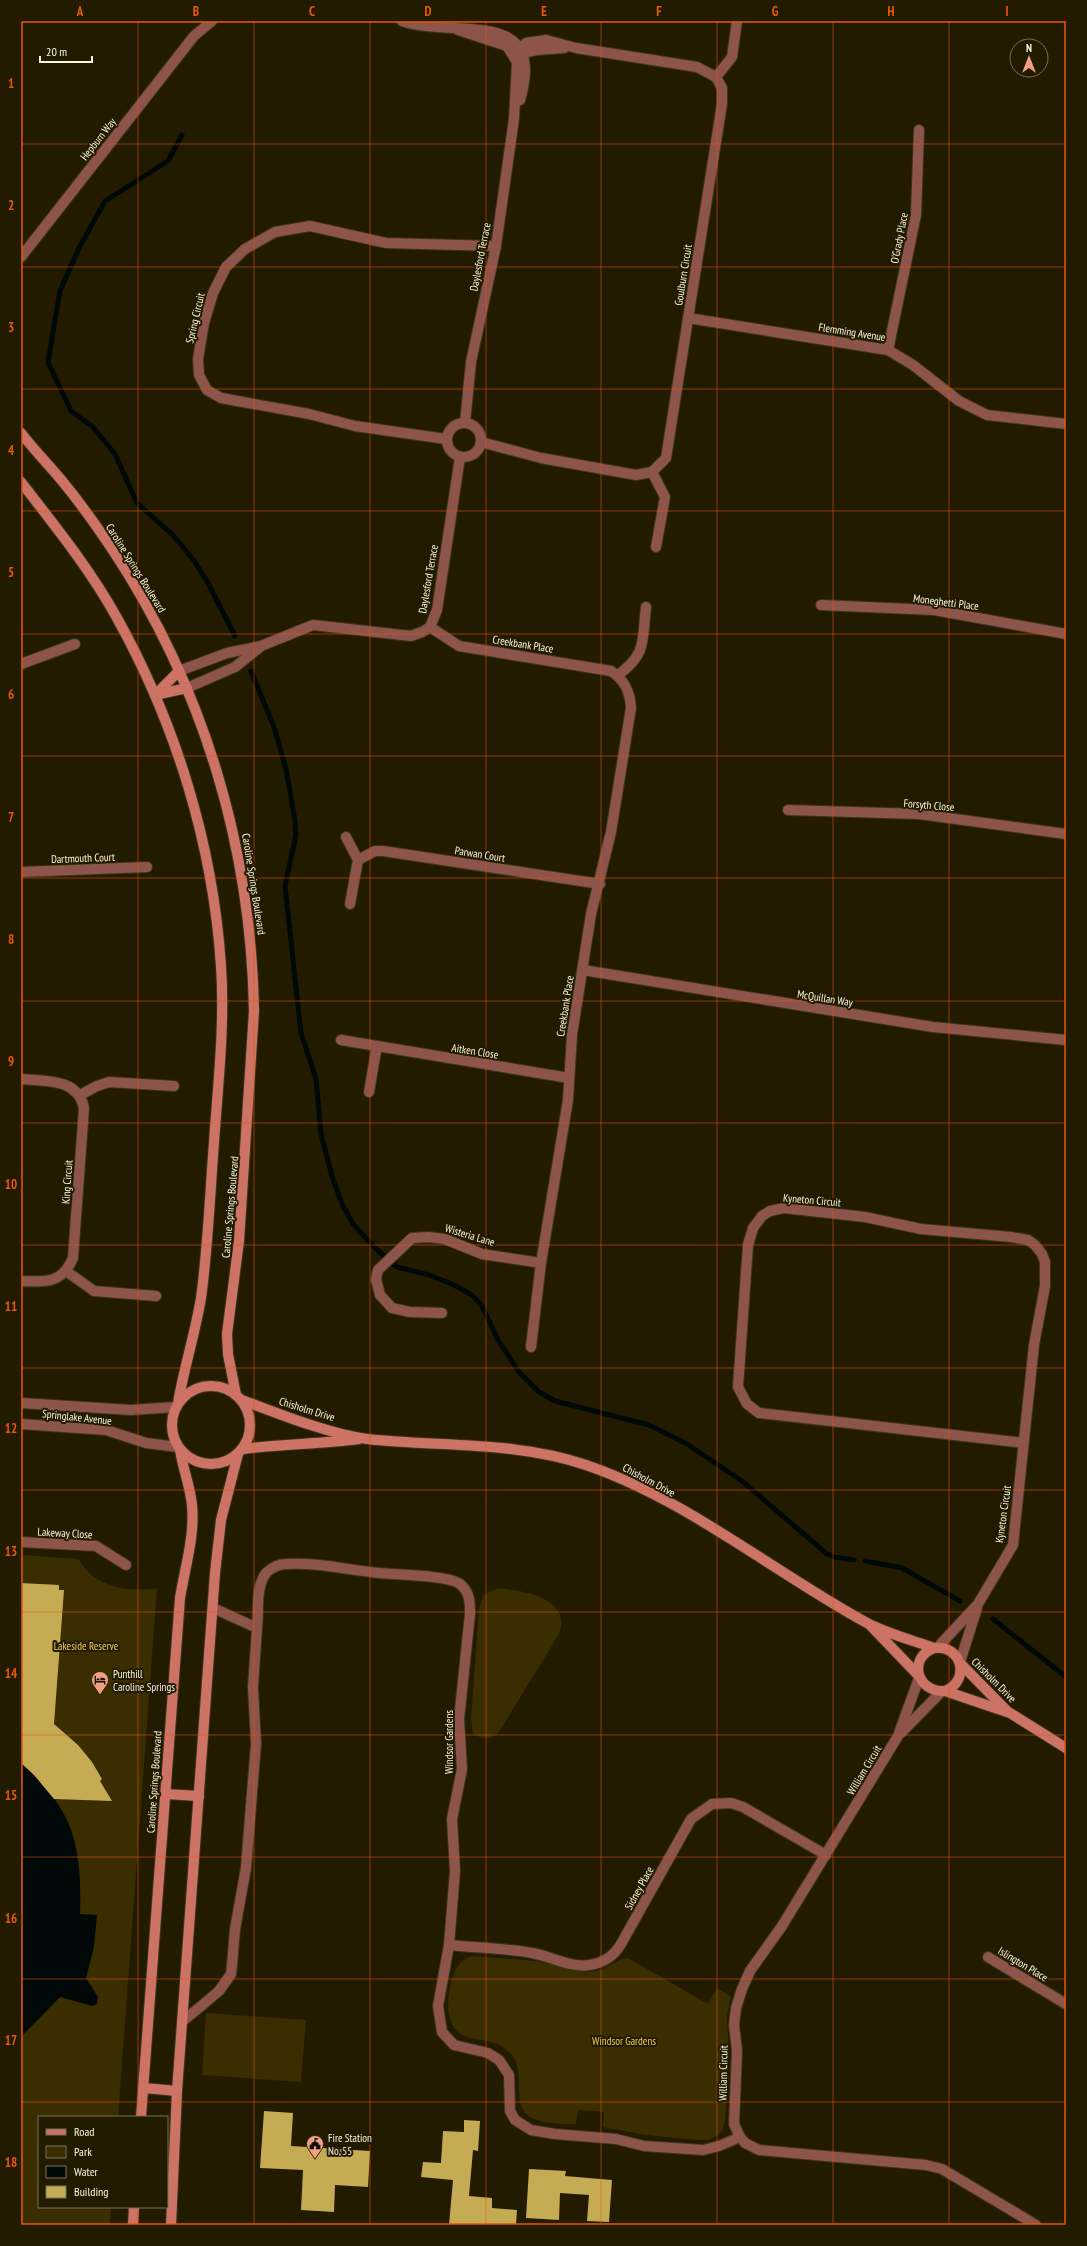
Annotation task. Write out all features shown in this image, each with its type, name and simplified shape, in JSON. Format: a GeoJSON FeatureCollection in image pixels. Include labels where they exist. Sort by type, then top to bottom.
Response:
{"type":"FeatureCollection","features":[{"type":"Feature","properties":{"kind":"main road","name":"Caroline Springs Boulevard"},"geometry":{"type":"LineString","coordinates":[[21,433],[62,481],[113,551],[140,593],[187,688],[210,747],[232,824],[246,894],[253,966],[254,1049],[239,1241],[227,1334],[228,1354],[239,1398]]}},
{"type":"Feature","properties":{"kind":"main road","name":"Caroline Springs Boulevard"},"geometry":{"type":"LineString","coordinates":[[21,482],[87,569],[117,617],[155,694],[182,764],[196,812],[211,882],[221,966],[221,1051],[204,1266],[199,1308],[177,1405]]}},
{"type":"Feature","properties":{"kind":"main road"},"geometry":{"type":"LineString","coordinates":[[155,694],[179,671]]}},
{"type":"Feature","properties":{"kind":"main road"},"geometry":{"type":"LineString","coordinates":[[155,694],[187,688]]}},
{"type":"Feature","properties":{"kind":"main road"},"geometry":{"type":"LineString","coordinates":[[171,2225],[177,2091],[198,1796],[221,1520],[240,1452],[249,1438],[251,1425],[248,1412],[239,1398],[216,1386],[205,1386],[185,1395],[177,1405],[171,1428],[179,1449],[197,1463],[208,1465],[224,1462],[240,1452]]}},
{"type":"Feature","properties":{"kind":"main road","name":"Chisholm Drive"},"geometry":{"type":"LineString","coordinates":[[239,1398],[284,1416],[365,1438],[518,1450],[563,1458],[609,1473],[630,1481],[691,1516],[869,1624],[936,1648]]}},
{"type":"Feature","properties":{"kind":"main road","name":"Chisholm Drive"},"geometry":{"type":"LineString","coordinates":[[240,1452],[281,1444],[326,1443],[365,1438]]}},
{"type":"Feature","properties":{"kind":"main road","name":"Caroline Springs Boulevard"},"geometry":{"type":"LineString","coordinates":[[141,2116],[180,1598],[193,1519],[189,1487],[183,1470],[179,1449]]}},
{"type":"Feature","properties":{"kind":"main road","name":"Chisholm Drive"},"geometry":{"type":"LineString","coordinates":[[869,1624],[919,1676]]}},
{"type":"Feature","properties":{"kind":"main road"},"geometry":{"type":"LineString","coordinates":[[936,1648],[951,1651],[960,1663],[958,1681],[943,1691],[928,1688],[919,1676],[918,1666],[920,1658],[926,1652],[936,1648]]}},
{"type":"Feature","properties":{"kind":"main road","name":"Chisholm Drive"},"geometry":{"type":"LineString","coordinates":[[960,1663],[1010,1713],[1066,1748]]}},
{"type":"Feature","properties":{"kind":"main road","name":"Chisholm Drive"},"geometry":{"type":"LineString","coordinates":[[943,1691],[1010,1713]]}},
{"type":"Feature","properties":{"kind":"main road"},"geometry":{"type":"LineString","coordinates":[[165,1794],[198,1796]]}},
{"type":"Feature","properties":{"kind":"main road"},"geometry":{"type":"LineString","coordinates":[[144,2088],[177,2091]]}},
{"type":"Feature","properties":{"kind":"main road"},"geometry":{"type":"LineString","coordinates":[[133,2225],[134,2208]]}},
{"type":"Feature","properties":{"kind":"street","name":"Hepburn Way"},"geometry":{"type":"LineString","coordinates":[[21,257],[194,36],[202,21]]}},
{"type":"Feature","properties":{"kind":"street","name":"Hepburn Way"},"geometry":{"type":"LineString","coordinates":[[194,36],[212,21]]}},
{"type":"Feature","properties":{"kind":"street"},"geometry":{"type":"LineString","coordinates":[[402,21],[425,27],[458,30],[497,41],[518,52],[547,48],[576,48],[697,67],[716,77],[732,57],[737,21]]}},
{"type":"Feature","properties":{"kind":"street","name":"Daylesford Terrace"},"geometry":{"type":"LineString","coordinates":[[465,422],[471,362],[496,246],[514,119],[518,52]]}},
{"type":"Feature","properties":{"kind":"street","name":"Goulburn Circuit"},"geometry":{"type":"LineString","coordinates":[[652,472],[666,458],[722,104],[722,88],[716,77]]}},
{"type":"Feature","properties":{"kind":"street","name":"O'Grady Place"},"geometry":{"type":"LineString","coordinates":[[888,350],[916,215],[919,130]]}},
{"type":"Feature","properties":{"kind":"street","name":"Spring Circuit"},"geometry":{"type":"LineString","coordinates":[[446,438],[355,426],[302,412],[221,398],[207,390],[199,375],[198,359],[204,323],[213,293],[226,267],[245,250],[275,232],[310,226],[386,243],[496,246]]}},
{"type":"Feature","properties":{"kind":"street","name":"Flemming Avenue"},"geometry":{"type":"LineString","coordinates":[[688,318],[888,350],[913,365],[959,401],[987,415],[1066,424]]}},
{"type":"Feature","properties":{"kind":"street"},"geometry":{"type":"LineString","coordinates":[[465,422],[471,424],[479,431],[481,442],[476,452],[466,457],[460,457],[452,452],[446,438],[450,428],[454,425],[465,422]]}},
{"type":"Feature","properties":{"kind":"street"},"geometry":{"type":"LineString","coordinates":[[481,442],[541,458],[636,475],[652,472],[665,497],[656,547]]}},
{"type":"Feature","properties":{"kind":"street","name":"Daylesford Terrace"},"geometry":{"type":"LineString","coordinates":[[179,671],[227,653],[261,646],[313,625],[402,636],[422,632],[430,627],[437,610],[460,457]]}},
{"type":"Feature","properties":{"kind":"street","name":"Moneghetti Place"},"geometry":{"type":"LineString","coordinates":[[821,605],[934,610],[1066,634]]}},
{"type":"Feature","properties":{"kind":"street"},"geometry":{"type":"LineString","coordinates":[[618,675],[638,657],[641,649],[646,607]]}},
{"type":"Feature","properties":{"kind":"street","name":"Creekbank Place"},"geometry":{"type":"LineString","coordinates":[[430,627],[459,646],[600,668],[618,675],[628,689],[631,708],[611,832],[600,884],[591,914],[569,1056],[568,1100],[542,1263],[531,1347]]}},
{"type":"Feature","properties":{"kind":"street"},"geometry":{"type":"LineString","coordinates":[[21,664],[75,644]]}},
{"type":"Feature","properties":{"kind":"street","name":"Daylesford Terrace"},"geometry":{"type":"LineString","coordinates":[[187,688],[235,666],[261,646]]}},
{"type":"Feature","properties":{"kind":"street","name":"Forsyth Close"},"geometry":{"type":"LineString","coordinates":[[788,810],[919,814],[1066,834]]}},
{"type":"Feature","properties":{"kind":"street"},"geometry":{"type":"LineString","coordinates":[[346,837],[358,860],[350,904]]}},
{"type":"Feature","properties":{"kind":"street","name":"Parwan Court"},"geometry":{"type":"LineString","coordinates":[[358,860],[376,851],[383,851],[600,884]]}},
{"type":"Feature","properties":{"kind":"street","name":"Dartmouth Court"},"geometry":{"type":"LineString","coordinates":[[21,872],[147,867]]}},
{"type":"Feature","properties":{"kind":"street","name":"McQuillan Way"},"geometry":{"type":"LineString","coordinates":[[583,970],[933,1027],[1066,1040]]}},
{"type":"Feature","properties":{"kind":"street","name":"Aitken Close"},"geometry":{"type":"LineString","coordinates":[[341,1040],[569,1078]]}},
{"type":"Feature","properties":{"kind":"street"},"geometry":{"type":"LineString","coordinates":[[369,1092],[377,1046]]}},
{"type":"Feature","properties":{"kind":"street"},"geometry":{"type":"LineString","coordinates":[[21,1079],[59,1082],[72,1087],[80,1095],[97,1086],[109,1082],[174,1086]]}},
{"type":"Feature","properties":{"kind":"street","name":"King Circuit"},"geometry":{"type":"LineString","coordinates":[[66,1271],[74,1253],[84,1120],[84,1108],[80,1095]]}},
{"type":"Feature","properties":{"kind":"street","name":"Kyneton Circuit"},"geometry":{"type":"LineString","coordinates":[[936,1648],[978,1604],[1006,1560],[1013,1545],[1024,1443],[1034,1345],[1046,1276],[1042,1254],[1035,1245],[1028,1240],[1011,1237],[920,1229],[865,1216],[789,1208],[770,1211],[756,1223],[748,1245],[738,1387],[747,1404],[759,1413],[1024,1443]]}},
{"type":"Feature","properties":{"kind":"street","name":"Wisteria Lane"},"geometry":{"type":"LineString","coordinates":[[442,1313],[410,1312],[392,1308],[380,1295],[376,1279],[378,1270],[412,1238],[423,1237],[444,1239],[482,1254],[542,1263]]}},
{"type":"Feature","properties":{"kind":"street"},"geometry":{"type":"LineString","coordinates":[[21,1281],[46,1282],[58,1278],[66,1271],[94,1292],[156,1296]]}},
{"type":"Feature","properties":{"kind":"street","name":"Springlake Avenue"},"geometry":{"type":"LineString","coordinates":[[21,1403],[131,1410],[177,1405]]}},
{"type":"Feature","properties":{"kind":"street","name":"Springlake Avenue"},"geometry":{"type":"LineString","coordinates":[[21,1424],[106,1430],[146,1442],[179,1449]]}},
{"type":"Feature","properties":{"kind":"street","name":"Lakeway Close"},"geometry":{"type":"LineString","coordinates":[[21,1542],[96,1546],[126,1565]]}},
{"type":"Feature","properties":{"kind":"street","name":"Windsor Gardens"},"geometry":{"type":"LineString","coordinates":[[257,1628],[262,1582],[268,1572],[279,1565],[296,1564],[342,1567],[380,1574],[446,1579],[459,1583],[464,1589],[470,1602],[470,1614],[459,1718],[462,1769],[452,1819],[455,1871],[449,1945],[438,2006],[442,2032],[454,2046],[488,2053],[503,2064],[510,2080],[510,2111],[521,2125],[545,2133],[616,2139],[644,2146],[703,2150],[719,2146],[740,2137]]}},
{"type":"Feature","properties":{"kind":"street","name":"Kyneton Circuit"},"geometry":{"type":"LineString","coordinates":[[960,1663],[978,1604]]}},
{"type":"Feature","properties":{"kind":"street"},"geometry":{"type":"LineString","coordinates":[[182,2022],[219,1990],[231,1974],[235,1929],[246,1868],[255,1752],[253,1687],[257,1628],[213,1608]]}},
{"type":"Feature","properties":{"kind":"street","name":"William Circuit"},"geometry":{"type":"LineString","coordinates":[[740,2137],[735,2128],[734,2119],[737,2063],[734,2025],[738,2002],[750,1970],[782,1926],[898,1736],[919,1676]]}},
{"type":"Feature","properties":{"kind":"street","name":"William Circuit"},"geometry":{"type":"LineString","coordinates":[[898,1736],[943,1691]]}},
{"type":"Feature","properties":{"kind":"street","name":"Sidney Place"},"geometry":{"type":"LineString","coordinates":[[449,1945],[531,1953],[588,1965],[605,1960],[616,1952],[621,1944],[691,1820],[705,1808],[716,1803],[731,1804],[743,1807],[826,1855]]}},
{"type":"Feature","properties":{"kind":"street","name":"Islington Place"},"geometry":{"type":"LineString","coordinates":[[988,1957],[1066,2004]]}},
{"type":"Feature","properties":{"kind":"street"},"geometry":{"type":"LineString","coordinates":[[740,2137],[752,2148],[759,2150],[926,2165],[942,2169],[1036,2225]]}},
{"type":"Feature","properties":{"kind":"green space","name":"Lakeside Reserve"},"geometry":{"type":"Polygon","coordinates":[[[21,1555],[78,1559],[90,1574],[113,1586],[140,1590],[157,1588],[118,2116],[38,2116],[38,2208],[111,2208],[110,2225],[21,2225],[21,1555]]]}},
{"type":"Feature","properties":{"kind":"green space"},"geometry":{"type":"Polygon","coordinates":[[[498,1588],[520,1591],[543,1599],[552,1604],[559,1612],[561,1622],[559,1634],[499,1732],[493,1737],[483,1738],[473,1733],[471,1720],[479,1608],[484,1595],[498,1588]]]}},
{"type":"Feature","properties":{"kind":"green space","name":"Windsor Gardens"},"geometry":{"type":"Polygon","coordinates":[[[473,1956],[535,1961],[587,1972],[601,1970],[620,1960],[628,1958],[708,2004],[717,1988],[731,1997],[727,2016],[729,2059],[725,2121],[722,2131],[709,2140],[697,2140],[646,2135],[603,2127],[604,2112],[578,2110],[576,2124],[546,2122],[537,2120],[528,2115],[523,2109],[520,2101],[518,2072],[512,2055],[498,2044],[464,2036],[453,2026],[450,2018],[448,1999],[454,1973],[461,1962],[466,1958],[473,1956]]]}},
{"type":"Feature","properties":{"kind":"green space"},"geometry":{"type":"Polygon","coordinates":[[[206,2013],[306,2020],[301,2082],[202,2075],[206,2013]]]}},
{"type":"Feature","properties":{"kind":"water"},"geometry":{"type":"Polygon","coordinates":[[[21,1763],[39,1780],[53,1797],[71,1830],[79,1868],[80,1914],[97,1915],[94,1947],[86,1978],[98,1997],[97,2004],[92,2006],[60,1997],[21,2037],[21,1763]]]}},
{"type":"Feature","properties":{"kind":"building"},"geometry":{"type":"Polygon","coordinates":[[[21,1583],[59,1585],[59,1590],[64,1590],[54,1724],[78,1745],[92,1762],[102,1779],[100,1781],[112,1801],[54,1799],[34,1775],[21,1763],[21,1583]]]}},
{"type":"Feature","properties":{"kind":"building","name":"Fire Station No. 55"},"geometry":{"type":"Polygon","coordinates":[[[264,2111],[293,2113],[291,2146],[370,2151],[368,2187],[335,2185],[334,2212],[301,2210],[303,2170],[260,2168],[264,2111]]]}},
{"type":"Feature","properties":{"kind":"building"},"geometry":{"type":"Polygon","coordinates":[[[464,2120],[480,2121],[478,2151],[473,2150],[469,2196],[492,2198],[492,2208],[517,2210],[516,2225],[449,2225],[453,2180],[421,2177],[423,2162],[441,2163],[443,2131],[464,2132],[464,2120]]]}},
{"type":"Feature","properties":{"kind":"building"},"geometry":{"type":"Polygon","coordinates":[[[529,2169],[566,2171],[565,2176],[612,2180],[609,2222],[587,2221],[589,2195],[560,2193],[559,2220],[526,2218],[529,2169]]]}},
{"type":"Feature","properties":{"kind":"waterway"},"geometry":{"type":"LineString","coordinates":[[182,135],[168,161],[105,201],[79,248],[60,291],[48,362],[71,411],[92,426],[115,454],[137,503],[174,536],[195,562],[208,583],[235,636]]}},
{"type":"Feature","properties":{"kind":"waterway"},"geometry":{"type":"LineString","coordinates":[[251,671],[274,727],[286,769],[296,835],[285,886],[301,1033],[316,1079],[321,1134],[332,1176],[342,1204],[353,1224],[375,1248],[397,1267],[429,1275],[454,1285],[472,1295],[482,1306],[498,1340],[519,1372],[539,1392],[555,1401],[649,1425],[687,1444],[742,1481],[827,1554],[834,1557],[854,1560]]}},
{"type":"Feature","properties":{"kind":"waterway"},"geometry":{"type":"LineString","coordinates":[[865,1561],[902,1568],[960,1601]]}},
{"type":"Feature","properties":{"kind":"waterway"},"geometry":{"type":"LineString","coordinates":[[993,1619],[1066,1677]]}},
{"type":"Feature","properties":{"kind":"place","name":"Punthill Caroline Springs"},"geometry":{"type":"Point","coordinates":[100,1695]}},
{"type":"Feature","properties":{"kind":"place","name":"Fire Station No. 55"},"geometry":{"type":"Point","coordinates":[315,2159]}}]}
